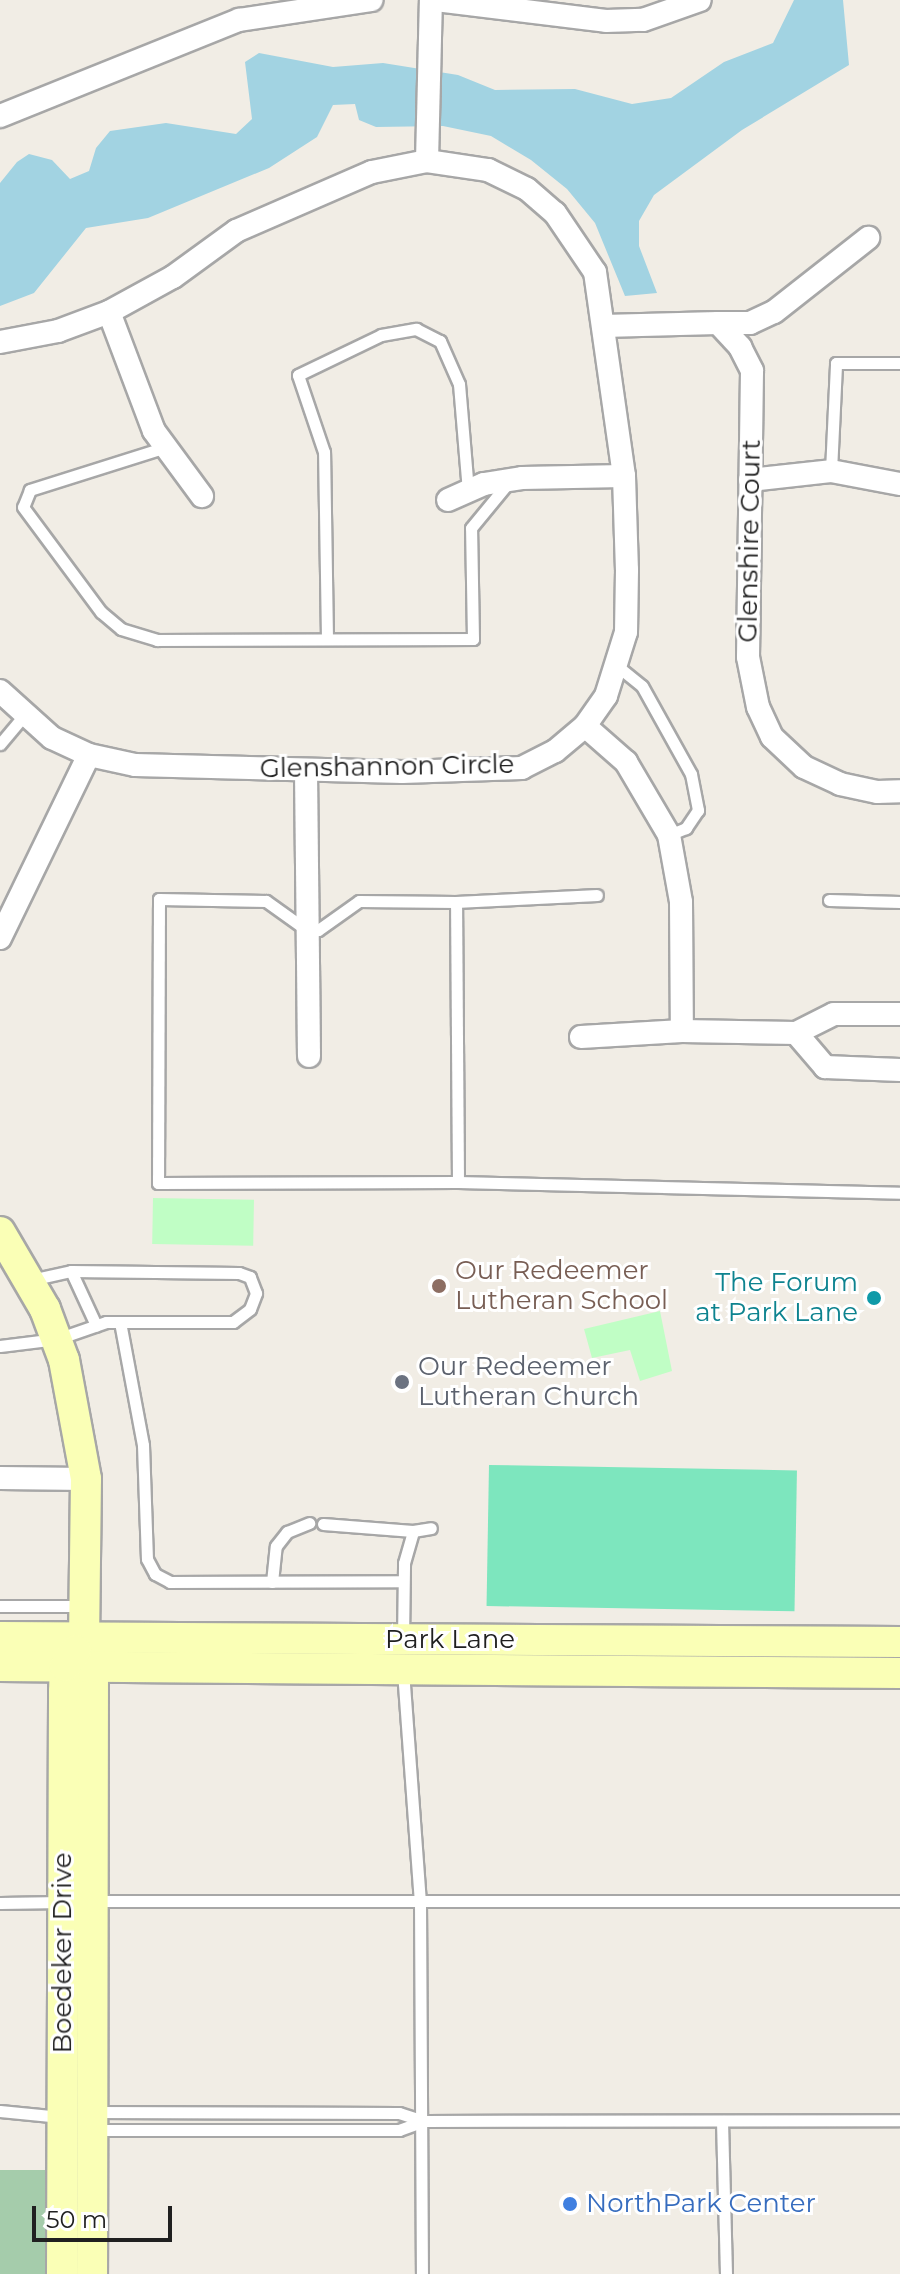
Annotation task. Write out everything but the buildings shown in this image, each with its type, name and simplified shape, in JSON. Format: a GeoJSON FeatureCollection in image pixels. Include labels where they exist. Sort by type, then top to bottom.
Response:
{"type":"FeatureCollection","features":[{"type":"Feature","properties":{"kind":"main road","name":"Boedeker Drive"},"geometry":{"type":"LineString","coordinates":[[0,1232],[29,1280],[57,1339],[75,1400],[86,1479],[85,1606],[63,1902],[62,2274]]}},
{"type":"Feature","properties":{"kind":"main road","name":"Park Lane"},"geometry":{"type":"LineString","coordinates":[[0,1637],[81,1657]]}},
{"type":"Feature","properties":{"kind":"main road","name":"Park Lane"},"geometry":{"type":"LineString","coordinates":[[0,1666],[81,1657],[403,1654],[900,1642]]}},
{"type":"Feature","properties":{"kind":"main road","name":"Park Lane"},"geometry":{"type":"LineString","coordinates":[[403,1654],[900,1673]]}},
{"type":"Feature","properties":{"kind":"main road","name":"Boedeker Drive"},"geometry":{"type":"LineString","coordinates":[[81,1657],[94,1901],[92,2274]]}},
{"type":"Feature","properties":{"kind":"main road"},"geometry":{"type":"LineString","coordinates":[[63,1902],[94,1901]]}},
{"type":"Feature","properties":{"kind":"street"},"geometry":{"type":"LineString","coordinates":[[0,116],[239,20],[293,4],[371,0]]}},
{"type":"Feature","properties":{"kind":"street"},"geometry":{"type":"LineString","coordinates":[[427,151],[434,0],[545,5],[606,21],[643,20],[700,0]]}},
{"type":"Feature","properties":{"kind":"street","name":"Glenshannon Circle"},"geometry":{"type":"LineString","coordinates":[[0,342],[58,331],[109,312],[263,217],[427,151],[488,170],[527,189],[555,213],[578,239],[595,272],[624,476],[626,632],[606,696],[585,726],[555,751],[522,768],[306,770],[159,767],[89,755],[23,717],[0,691]]}},
{"type":"Feature","properties":{"kind":"street"},"geometry":{"type":"LineString","coordinates":[[603,326],[750,323],[774,312],[868,238]]}},
{"type":"Feature","properties":{"kind":"street"},"geometry":{"type":"LineString","coordinates":[[109,312],[154,431],[202,496]]}},
{"type":"Feature","properties":{"kind":"street","name":"Glenshire Court"},"geometry":{"type":"LineString","coordinates":[[718,323],[752,371],[748,657],[758,707],[772,737],[804,767],[840,784],[877,792],[900,791]]}},
{"type":"Feature","properties":{"kind":"street"},"geometry":{"type":"LineString","coordinates":[[750,480],[831,471],[900,484]]}},
{"type":"Feature","properties":{"kind":"street"},"geometry":{"type":"LineString","coordinates":[[458,495],[511,480],[624,476]]}},
{"type":"Feature","properties":{"kind":"street"},"geometry":{"type":"LineString","coordinates":[[585,726],[626,762],[669,835],[681,902],[682,1031]]}},
{"type":"Feature","properties":{"kind":"street"},"geometry":{"type":"LineString","coordinates":[[0,938],[89,755]]}},
{"type":"Feature","properties":{"kind":"street"},"geometry":{"type":"LineString","coordinates":[[306,770],[309,1056]]}},
{"type":"Feature","properties":{"kind":"street"},"geometry":{"type":"LineString","coordinates":[[581,1037],[682,1031],[796,1033],[834,1014],[900,1014]]}},
{"type":"Feature","properties":{"kind":"street"},"geometry":{"type":"LineString","coordinates":[[796,1033],[825,1067],[900,1070]]}},
{"type":"Feature","properties":{"kind":"street"},"geometry":{"type":"LineString","coordinates":[[0,1478],[86,1479]]}},
{"type":"Feature","properties":{"kind":"lane"},"geometry":{"type":"LineString","coordinates":[[327,639],[324,452],[298,375],[381,335],[416,329],[440,341],[459,384],[458,495]]}},
{"type":"Feature","properties":{"kind":"lane"},"geometry":{"type":"LineString","coordinates":[[831,471],[836,363],[900,363]]}},
{"type":"Feature","properties":{"kind":"lane"},"geometry":{"type":"LineString","coordinates":[[166,447],[30,490],[23,507],[101,612],[121,629],[157,640],[473,639],[471,528],[511,480]]}},
{"type":"Feature","properties":{"kind":"lane"},"geometry":{"type":"LineString","coordinates":[[616,665],[642,686],[691,774],[698,810],[686,828],[669,835]]}},
{"type":"Feature","properties":{"kind":"lane"},"geometry":{"type":"LineString","coordinates":[[0,744],[23,717]]}},
{"type":"Feature","properties":{"kind":"lane"},"geometry":{"type":"LineString","coordinates":[[597,895],[456,902],[359,901],[318,930],[308,931],[266,901],[159,899],[158,1183],[458,1182],[900,1193]]}},
{"type":"Feature","properties":{"kind":"lane"},"geometry":{"type":"LineString","coordinates":[[829,900],[900,902]]}},
{"type":"Feature","properties":{"kind":"lane"},"geometry":{"type":"LineString","coordinates":[[456,902],[458,1182]]}},
{"type":"Feature","properties":{"kind":"lane"},"geometry":{"type":"LineString","coordinates":[[71,1271],[96,1325]]}},
{"type":"Feature","properties":{"kind":"lane"},"geometry":{"type":"LineString","coordinates":[[0,1346],[57,1339],[96,1325],[120,1322],[233,1322],[250,1309],[256,1287],[239,1273],[71,1271],[29,1280]]}},
{"type":"Feature","properties":{"kind":"lane"},"geometry":{"type":"LineString","coordinates":[[120,1322],[143,1445],[150,1567],[170,1582],[403,1581]]}},
{"type":"Feature","properties":{"kind":"lane"},"geometry":{"type":"LineString","coordinates":[[272,1582],[276,1546],[287,1532],[309,1523]]}},
{"type":"Feature","properties":{"kind":"lane"},"geometry":{"type":"LineString","coordinates":[[323,1524],[413,1531],[431,1528]]}},
{"type":"Feature","properties":{"kind":"lane"},"geometry":{"type":"LineString","coordinates":[[413,1531],[403,1581],[403,1654],[420,1901],[424,2121],[422,2274]]}},
{"type":"Feature","properties":{"kind":"lane"},"geometry":{"type":"LineString","coordinates":[[0,1606],[85,1606]]}},
{"type":"Feature","properties":{"kind":"lane"},"geometry":{"type":"LineString","coordinates":[[94,1901],[900,1901]]}},
{"type":"Feature","properties":{"kind":"lane"},"geometry":{"type":"LineString","coordinates":[[0,1903],[63,1902]]}},
{"type":"Feature","properties":{"kind":"lane"},"geometry":{"type":"LineString","coordinates":[[0,2111],[94,2121],[399,2130],[424,2121]]}},
{"type":"Feature","properties":{"kind":"lane"},"geometry":{"type":"LineString","coordinates":[[63,2117],[94,2121],[399,2113],[424,2121],[900,2120]]}},
{"type":"Feature","properties":{"kind":"lane"},"geometry":{"type":"LineString","coordinates":[[722,2121],[726,2274]]}},
{"type":"Feature","properties":{"kind":"green space"},"geometry":{"type":"Polygon","coordinates":[[[153,1198],[254,1200],[253,1246],[152,1244],[153,1198]]]}},
{"type":"Feature","properties":{"kind":"green space"},"geometry":{"type":"Polygon","coordinates":[[[660,1311],[672,1371],[640,1381],[630,1350],[592,1358],[584,1329],[660,1311]]]}},
{"type":"Feature","properties":{"kind":"green space"},"geometry":{"type":"Polygon","coordinates":[[[489,1465],[797,1470],[794,1611],[487,1606],[489,1465]]]}},
{"type":"Feature","properties":{"kind":"green space"},"geometry":{"type":"Polygon","coordinates":[[[0,2170],[48,2170],[48,2274],[0,2274],[0,2170]]]}},
{"type":"Feature","properties":{"kind":"water"},"geometry":{"type":"Polygon","coordinates":[[[794,0],[843,0],[849,65],[742,130],[654,195],[639,221],[639,246],[657,293],[625,296],[595,223],[567,189],[531,160],[491,136],[443,126],[376,127],[359,120],[355,104],[333,105],[317,137],[269,168],[148,218],[86,228],[34,293],[0,306],[0,183],[17,162],[29,154],[52,160],[70,179],[89,171],[96,148],[110,131],[166,123],[236,134],[252,119],[245,62],[259,53],[333,67],[383,63],[458,75],[495,90],[575,89],[632,104],[671,98],[724,62],[773,43],[794,0]]]}},
{"type":"Feature","properties":{"kind":"place","name":"Our Redeemer Lutheran School"},"geometry":{"type":"Point","coordinates":[439,1286]}},
{"type":"Feature","properties":{"kind":"place","name":"The Forum at Park Lane"},"geometry":{"type":"Point","coordinates":[874,1298]}},
{"type":"Feature","properties":{"kind":"place","name":"Our Redeemer Lutheran Church"},"geometry":{"type":"Point","coordinates":[402,1382]}},
{"type":"Feature","properties":{"kind":"place","name":"NorthPark Center"},"geometry":{"type":"Point","coordinates":[570,2204]}}]}
